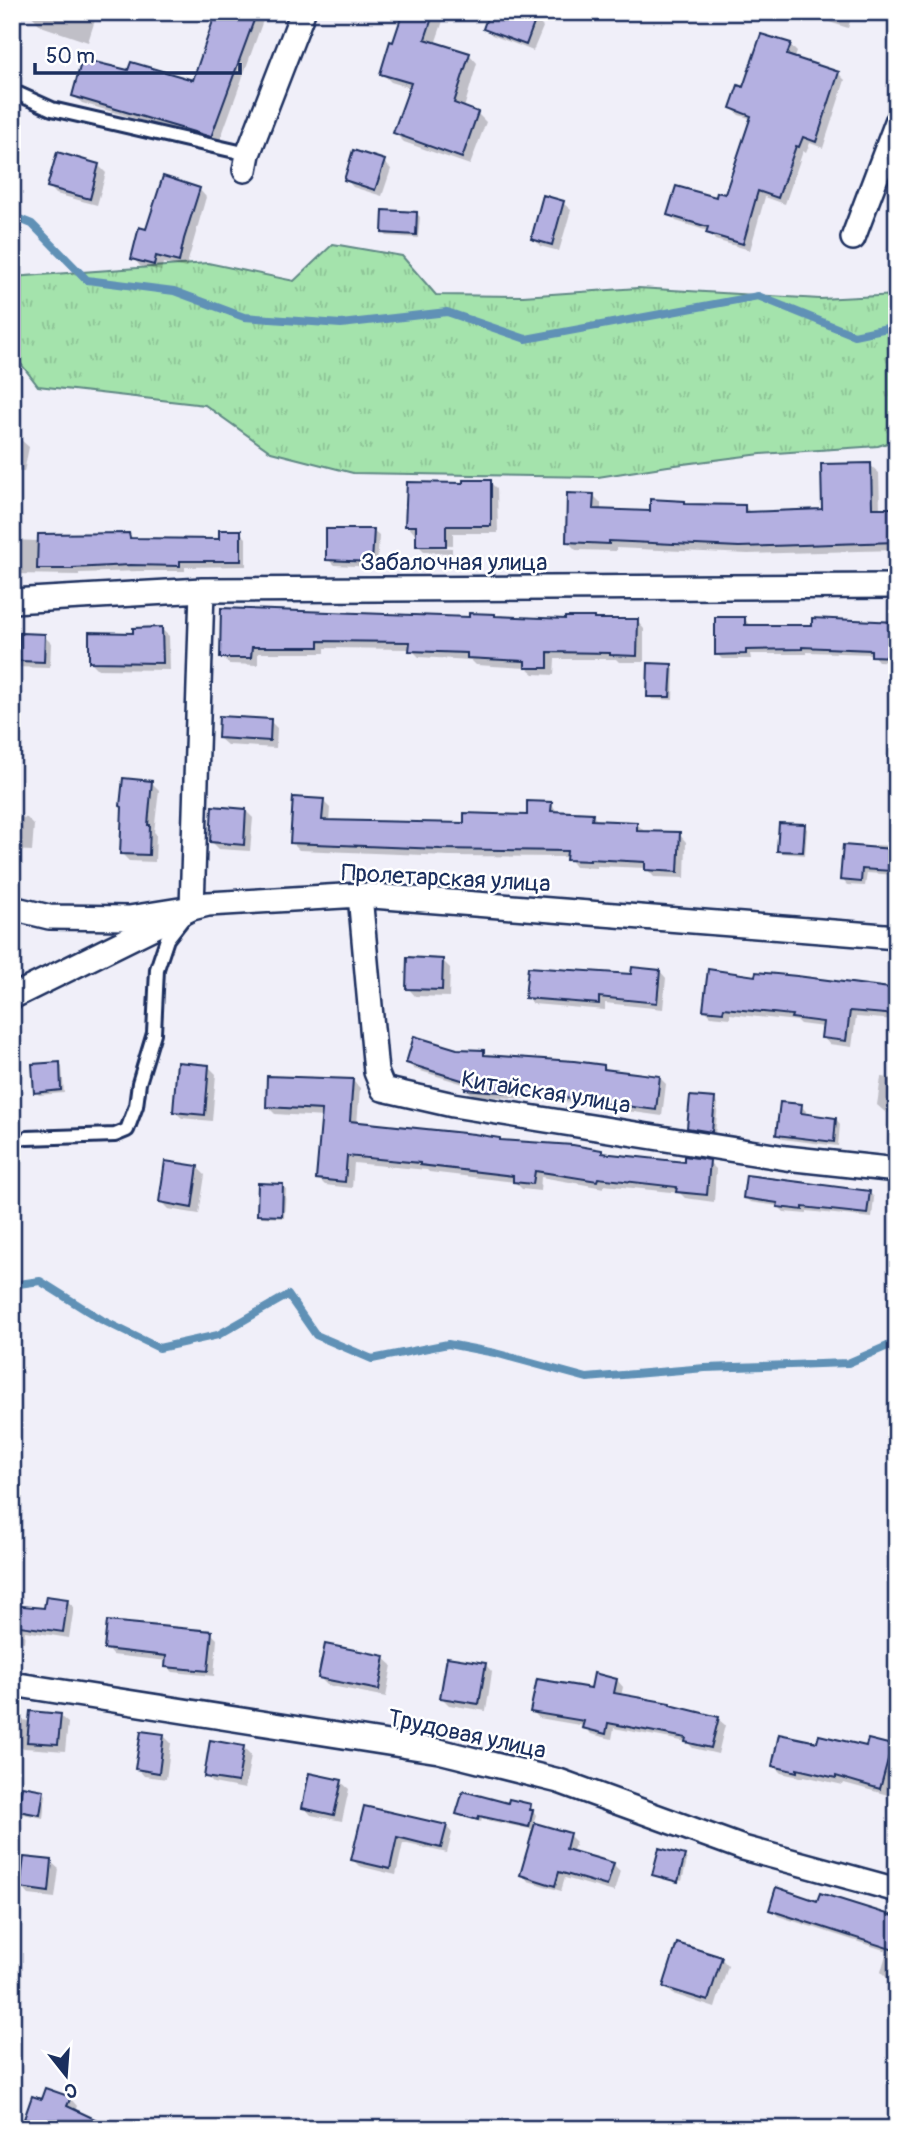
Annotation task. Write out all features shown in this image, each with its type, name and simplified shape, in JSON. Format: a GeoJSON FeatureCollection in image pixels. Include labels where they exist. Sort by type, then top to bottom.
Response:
{"type":"FeatureCollection","features":[{"type":"Feature","properties":{"kind":"street"},"geometry":{"type":"LineString","coordinates":[[246,162],[303,12]]}},
{"type":"Feature","properties":{"kind":"street"},"geometry":{"type":"LineString","coordinates":[[853,238],[897,122]]}},
{"type":"Feature","properties":{"kind":"street","name":"Забалочная улица"},"geometry":{"type":"LineString","coordinates":[[12,601],[202,590],[897,586]]}},
{"type":"Feature","properties":{"kind":"street"},"geometry":{"type":"LineString","coordinates":[[12,908],[49,917],[129,918],[192,908],[202,590]]}},
{"type":"Feature","properties":{"kind":"street","name":"Пролетарская улица"},"geometry":{"type":"LineString","coordinates":[[12,997],[192,908],[208,904],[360,895],[897,937]]}},
{"type":"Feature","properties":{"kind":"street","name":"Китайская улица"},"geometry":{"type":"LineString","coordinates":[[360,895],[376,1072],[383,1089],[453,1105],[786,1158],[897,1170]]}},
{"type":"Feature","properties":{"kind":"street","name":"Трудовая улица"},"geometry":{"type":"LineString","coordinates":[[12,1684],[439,1751],[559,1781],[743,1848],[897,1890]]}},
{"type":"Feature","properties":{"kind":"lane"},"geometry":{"type":"LineString","coordinates":[[12,90],[52,109],[246,162]]}},
{"type":"Feature","properties":{"kind":"lane"},"geometry":{"type":"LineString","coordinates":[[27,1138],[116,1135],[127,1130],[133,1118],[139,1083],[154,1033],[157,969],[167,939],[192,908]]}},
{"type":"Feature","properties":{"kind":"green space"},"geometry":{"type":"Polygon","coordinates":[[[333,244],[402,256],[436,295],[523,296],[638,288],[820,299],[897,295],[897,440],[878,446],[761,454],[598,477],[353,473],[271,452],[205,405],[38,386],[12,352],[12,277],[208,263],[294,281],[333,244]]]}},
{"type":"Feature","properties":{"kind":"building"},"geometry":{"type":"Polygon","coordinates":[[[216,12],[257,12],[211,137],[72,96],[82,59],[128,70],[131,62],[193,80],[216,12]]]}},
{"type":"Feature","properties":{"kind":"building"},"geometry":{"type":"Polygon","coordinates":[[[403,12],[434,12],[425,39],[470,53],[454,103],[478,112],[462,158],[393,133],[411,83],[380,74],[390,41],[393,42],[403,12]]]}},
{"type":"Feature","properties":{"kind":"building"},"geometry":{"type":"Polygon","coordinates":[[[489,12],[522,12],[536,18],[526,45],[483,29],[489,12]]]}},
{"type":"Feature","properties":{"kind":"building"},"geometry":{"type":"Polygon","coordinates":[[[761,34],[791,43],[787,55],[839,72],[816,142],[803,137],[799,147],[796,146],[778,198],[758,191],[743,244],[706,233],[708,227],[667,215],[676,186],[716,197],[717,192],[725,194],[751,116],[730,108],[738,85],[743,87],[761,34]]]}},
{"type":"Feature","properties":{"kind":"building"},"geometry":{"type":"Polygon","coordinates":[[[353,150],[385,160],[375,190],[344,180],[353,150]]]}},
{"type":"Feature","properties":{"kind":"building"},"geometry":{"type":"Polygon","coordinates":[[[57,152],[99,164],[90,199],[47,187],[57,152]]]}},
{"type":"Feature","properties":{"kind":"building"},"geometry":{"type":"Polygon","coordinates":[[[163,176],[200,188],[179,262],[156,256],[154,265],[131,259],[139,227],[146,229],[163,176]]]}},
{"type":"Feature","properties":{"kind":"building"},"geometry":{"type":"Polygon","coordinates":[[[543,195],[564,201],[552,245],[531,239],[543,195]]]}},
{"type":"Feature","properties":{"kind":"building"},"geometry":{"type":"Polygon","coordinates":[[[383,210],[417,212],[416,235],[382,233],[383,210]]]}},
{"type":"Feature","properties":{"kind":"building"},"geometry":{"type":"Polygon","coordinates":[[[871,463],[872,508],[897,508],[897,542],[739,547],[609,541],[609,544],[566,542],[567,493],[594,494],[593,509],[650,511],[650,499],[685,501],[685,504],[745,505],[745,512],[822,509],[821,464],[871,463]]]}},
{"type":"Feature","properties":{"kind":"building"},"geometry":{"type":"Polygon","coordinates":[[[463,480],[491,480],[491,526],[446,526],[446,546],[416,546],[416,526],[405,526],[407,482],[463,483],[463,480]]]}},
{"type":"Feature","properties":{"kind":"building"},"geometry":{"type":"Polygon","coordinates":[[[326,529],[374,529],[372,562],[326,560],[326,529]]]}},
{"type":"Feature","properties":{"kind":"building"},"geometry":{"type":"Polygon","coordinates":[[[219,530],[241,530],[241,561],[180,561],[180,566],[37,569],[38,534],[129,533],[130,538],[219,539],[219,530]]]}},
{"type":"Feature","properties":{"kind":"building"},"geometry":{"type":"Polygon","coordinates":[[[221,608],[469,617],[469,613],[565,619],[638,619],[637,656],[548,652],[548,668],[525,668],[525,661],[467,658],[467,653],[409,651],[410,642],[319,641],[319,647],[252,647],[251,658],[220,658],[221,608]]]}},
{"type":"Feature","properties":{"kind":"building"},"geometry":{"type":"Polygon","coordinates":[[[715,617],[745,617],[745,625],[812,625],[812,618],[897,622],[896,657],[871,656],[871,650],[802,647],[746,650],[746,654],[715,655],[715,617]]]}},
{"type":"Feature","properties":{"kind":"building"},"geometry":{"type":"Polygon","coordinates":[[[162,627],[163,663],[89,662],[89,632],[133,633],[133,628],[162,627]]]}},
{"type":"Feature","properties":{"kind":"building"},"geometry":{"type":"Polygon","coordinates":[[[20,633],[45,634],[44,662],[19,661],[20,633]]]}},
{"type":"Feature","properties":{"kind":"building"},"geometry":{"type":"Polygon","coordinates":[[[648,663],[672,664],[670,697],[647,697],[648,663]]]}},
{"type":"Feature","properties":{"kind":"building"},"geometry":{"type":"Polygon","coordinates":[[[219,716],[271,719],[270,741],[218,738],[219,716]]]}},
{"type":"Feature","properties":{"kind":"building"},"geometry":{"type":"Polygon","coordinates":[[[123,778],[152,781],[148,825],[149,855],[120,854],[123,778]]]}},
{"type":"Feature","properties":{"kind":"building"},"geometry":{"type":"Polygon","coordinates":[[[293,797],[324,799],[322,820],[464,823],[464,813],[527,815],[527,801],[552,802],[551,811],[593,813],[592,820],[637,822],[637,831],[680,832],[678,872],[645,870],[645,862],[566,860],[567,851],[290,843],[293,797]]]}},
{"type":"Feature","properties":{"kind":"building"},"geometry":{"type":"Polygon","coordinates":[[[212,806],[246,809],[244,845],[210,842],[212,806]]]}},
{"type":"Feature","properties":{"kind":"building"},"geometry":{"type":"Polygon","coordinates":[[[779,823],[805,824],[803,852],[777,851],[779,823]]]}},
{"type":"Feature","properties":{"kind":"building"},"geometry":{"type":"Polygon","coordinates":[[[843,845],[892,849],[891,871],[862,869],[861,882],[840,880],[843,845]]]}},
{"type":"Feature","properties":{"kind":"building"},"geometry":{"type":"Polygon","coordinates":[[[407,957],[443,959],[442,990],[406,989],[407,957]]]}},
{"type":"Feature","properties":{"kind":"building"},"geometry":{"type":"Polygon","coordinates":[[[528,967],[631,974],[632,967],[660,970],[657,1003],[599,997],[599,1004],[525,998],[528,967]]]}},
{"type":"Feature","properties":{"kind":"building"},"geometry":{"type":"Polygon","coordinates":[[[708,969],[755,976],[756,972],[797,976],[897,989],[897,1015],[850,1011],[846,1041],[821,1038],[823,1022],[791,1018],[792,1015],[724,1008],[723,1012],[703,1010],[708,969]]]}},
{"type":"Feature","properties":{"kind":"building"},"geometry":{"type":"Polygon","coordinates":[[[414,1036],[457,1049],[484,1050],[484,1055],[574,1061],[604,1065],[604,1069],[660,1076],[656,1110],[557,1097],[465,1089],[465,1081],[406,1063],[414,1036]]]}},
{"type":"Feature","properties":{"kind":"building"},"geometry":{"type":"Polygon","coordinates":[[[60,1062],[61,1090],[34,1093],[32,1064],[60,1062]]]}},
{"type":"Feature","properties":{"kind":"building"},"geometry":{"type":"Polygon","coordinates":[[[177,1062],[209,1065],[205,1115],[173,1112],[177,1062]]]}},
{"type":"Feature","properties":{"kind":"building"},"geometry":{"type":"Polygon","coordinates":[[[267,1076],[353,1079],[350,1121],[474,1134],[500,1140],[573,1145],[602,1150],[602,1153],[684,1162],[684,1156],[710,1160],[707,1195],[676,1192],[677,1187],[598,1178],[597,1181],[535,1171],[533,1184],[513,1182],[513,1176],[347,1156],[345,1182],[316,1179],[322,1110],[266,1107],[267,1076]]]}},
{"type":"Feature","properties":{"kind":"building"},"geometry":{"type":"Polygon","coordinates":[[[690,1096],[715,1098],[712,1132],[687,1128],[690,1096]]]}},
{"type":"Feature","properties":{"kind":"building"},"geometry":{"type":"Polygon","coordinates":[[[780,1102],[802,1104],[801,1113],[836,1118],[834,1142],[776,1135],[780,1102]]]}},
{"type":"Feature","properties":{"kind":"building"},"geometry":{"type":"Polygon","coordinates":[[[165,1161],[198,1166],[192,1208],[159,1202],[165,1161]]]}},
{"type":"Feature","properties":{"kind":"building"},"geometry":{"type":"Polygon","coordinates":[[[746,1175],[870,1191],[867,1214],[777,1207],[778,1203],[743,1198],[746,1175]]]}},
{"type":"Feature","properties":{"kind":"building"},"geometry":{"type":"Polygon","coordinates":[[[258,1183],[283,1184],[282,1216],[257,1215],[258,1183]]]}},
{"type":"Feature","properties":{"kind":"building"},"geometry":{"type":"Polygon","coordinates":[[[46,1596],[68,1599],[63,1632],[12,1625],[12,1605],[44,1608],[46,1596]]]}},
{"type":"Feature","properties":{"kind":"building"},"geometry":{"type":"Polygon","coordinates":[[[107,1621],[212,1631],[208,1671],[165,1667],[166,1656],[104,1649],[107,1621]]]}},
{"type":"Feature","properties":{"kind":"building"},"geometry":{"type":"Polygon","coordinates":[[[325,1644],[385,1656],[379,1690],[318,1678],[325,1644]]]}},
{"type":"Feature","properties":{"kind":"building"},"geometry":{"type":"Polygon","coordinates":[[[447,1657],[486,1663],[479,1704],[440,1698],[447,1657]]]}},
{"type":"Feature","properties":{"kind":"building"},"geometry":{"type":"Polygon","coordinates":[[[594,1673],[617,1679],[614,1693],[670,1703],[719,1717],[711,1748],[685,1742],[686,1738],[608,1723],[606,1734],[582,1728],[584,1721],[530,1712],[537,1679],[591,1688],[594,1673]]]}},
{"type":"Feature","properties":{"kind":"building"},"geometry":{"type":"Polygon","coordinates":[[[30,1711],[61,1714],[58,1744],[27,1742],[30,1711]]]}},
{"type":"Feature","properties":{"kind":"building"},"geometry":{"type":"Polygon","coordinates":[[[141,1731],[164,1734],[159,1773],[135,1769],[141,1731]]]}},
{"type":"Feature","properties":{"kind":"building"},"geometry":{"type":"Polygon","coordinates":[[[779,1734],[817,1742],[819,1735],[866,1746],[868,1739],[892,1745],[880,1789],[836,1776],[772,1766],[779,1734]]]}},
{"type":"Feature","properties":{"kind":"building"},"geometry":{"type":"Polygon","coordinates":[[[210,1740],[244,1746],[238,1782],[204,1777],[210,1740]]]}},
{"type":"Feature","properties":{"kind":"building"},"geometry":{"type":"Polygon","coordinates":[[[309,1773],[342,1780],[334,1815],[302,1808],[309,1773]]]}},
{"type":"Feature","properties":{"kind":"building"},"geometry":{"type":"Polygon","coordinates":[[[22,1786],[44,1790],[40,1815],[18,1811],[22,1786]]]}},
{"type":"Feature","properties":{"kind":"building"},"geometry":{"type":"Polygon","coordinates":[[[463,1791],[508,1803],[509,1799],[531,1804],[530,1810],[533,1810],[529,1827],[456,1814],[463,1791]]]}},
{"type":"Feature","properties":{"kind":"building"},"geometry":{"type":"Polygon","coordinates":[[[364,1806],[447,1825],[441,1848],[397,1837],[390,1869],[351,1860],[364,1806]]]}},
{"type":"Feature","properties":{"kind":"building"},"geometry":{"type":"Polygon","coordinates":[[[535,1823],[570,1833],[566,1849],[614,1863],[607,1886],[559,1872],[555,1886],[520,1875],[535,1823]]]}},
{"type":"Feature","properties":{"kind":"building"},"geometry":{"type":"Polygon","coordinates":[[[659,1848],[685,1855],[678,1882],[652,1875],[659,1848]]]}},
{"type":"Feature","properties":{"kind":"building"},"geometry":{"type":"Polygon","coordinates":[[[24,1857],[52,1860],[49,1892],[20,1888],[24,1857]]]}},
{"type":"Feature","properties":{"kind":"building"},"geometry":{"type":"Polygon","coordinates":[[[776,1887],[817,1901],[820,1893],[897,1917],[897,1951],[769,1910],[776,1887]]]}},
{"type":"Feature","properties":{"kind":"building"},"geometry":{"type":"Polygon","coordinates":[[[677,1943],[722,1957],[708,2001],[663,1987],[677,1943]]]}},
{"type":"Feature","properties":{"kind":"building"},"geometry":{"type":"Polygon","coordinates":[[[45,2088],[71,2097],[67,2106],[116,2129],[52,2129],[24,2119],[32,2096],[41,2099],[45,2088]]]}},
{"type":"Feature","properties":{"kind":"waterway"},"geometry":{"type":"LineString","coordinates":[[12,216],[32,224],[87,280],[174,291],[244,317],[341,324],[447,312],[526,339],[758,296],[854,335],[897,326]]}},
{"type":"Feature","properties":{"kind":"waterway"},"geometry":{"type":"LineString","coordinates":[[12,1285],[40,1281],[102,1320],[159,1348],[218,1335],[288,1295],[316,1335],[372,1359],[448,1344],[495,1353],[587,1378],[705,1368],[848,1363],[897,1342]]}}]}
